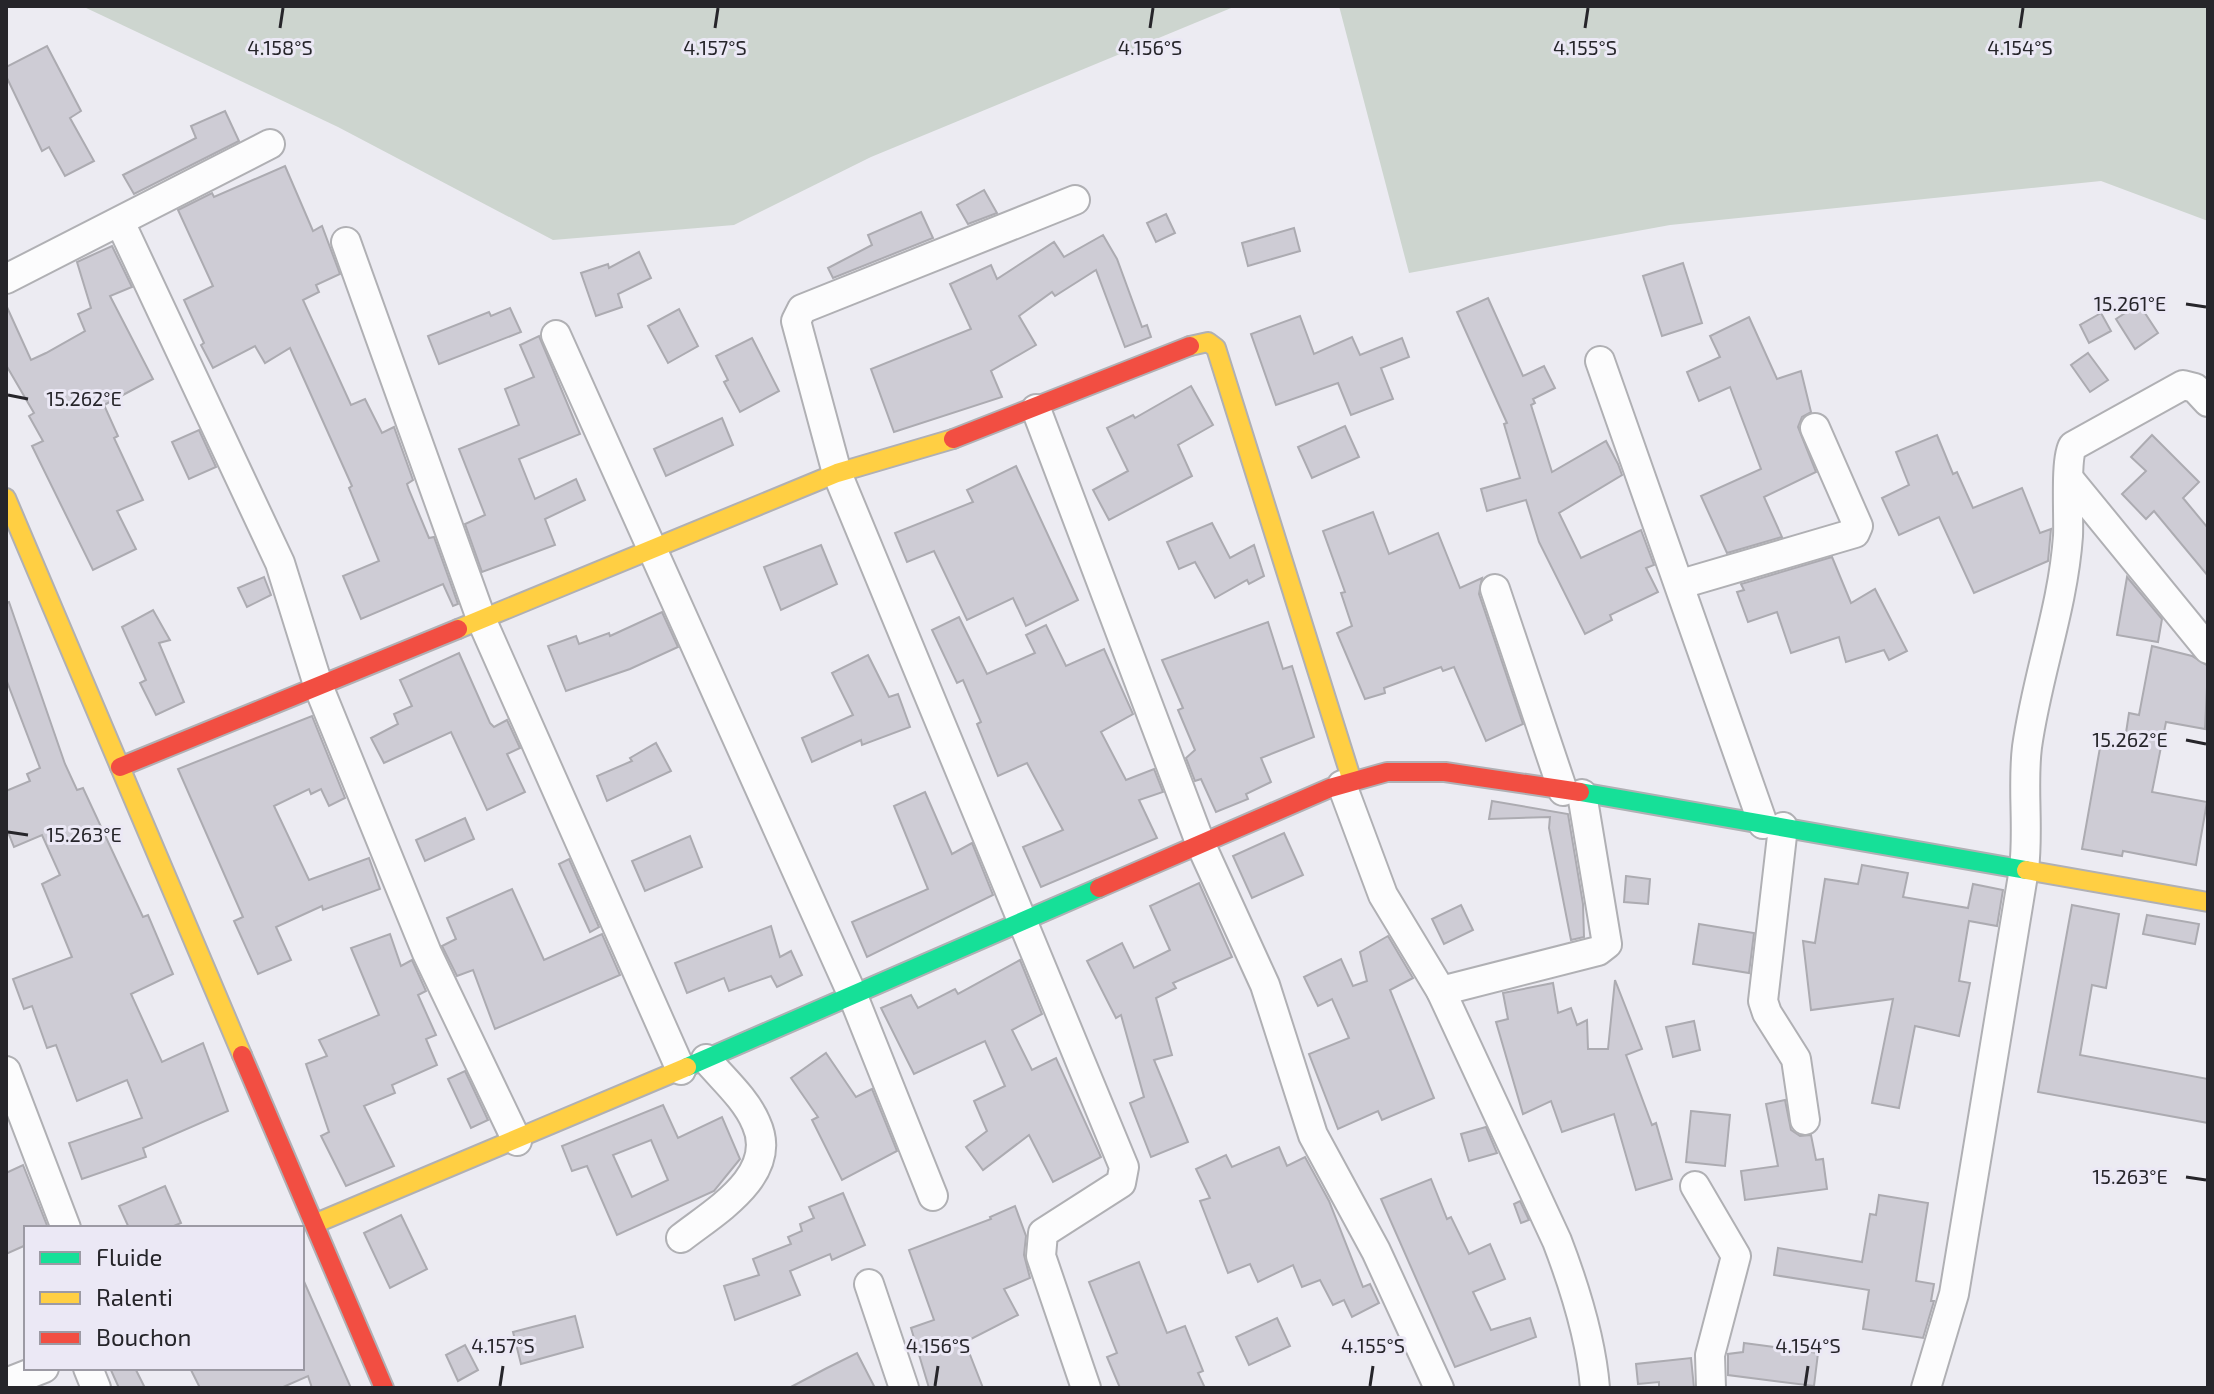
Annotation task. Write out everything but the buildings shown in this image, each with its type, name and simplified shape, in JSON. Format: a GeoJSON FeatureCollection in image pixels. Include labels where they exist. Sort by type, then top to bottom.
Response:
{"type":"FeatureCollection","features":[{"type":"Feature","properties":{"kind":"main road"},"geometry":{"type":"LineString","coordinates":[[120,767],[319,688],[653,546],[837,473],[941,445],[1199,342],[1208,342],[1216,348],[1347,783]]}},
{"type":"Feature","properties":{"kind":"main road"},"geometry":{"type":"LineString","coordinates":[[6,498],[120,767],[313,1243],[384,1388]]}},
{"type":"Feature","properties":{"kind":"main road"},"geometry":{"type":"LineString","coordinates":[[313,1243],[517,1141],[1347,783],[1388,772],[1442,772],[1573,792],[2208,900]]}},
{"type":"Feature","properties":{"kind":"street"},"geometry":{"type":"LineString","coordinates":[[6,279],[270,144]]}},
{"type":"Feature","properties":{"kind":"street"},"geometry":{"type":"LineString","coordinates":[[1075,200],[798,314],[796,321],[837,473],[1124,1167],[1121,1183],[1043,1233],[1041,1256],[1086,1388]]}},
{"type":"Feature","properties":{"kind":"street"},"geometry":{"type":"LineString","coordinates":[[120,222],[280,563],[319,688],[427,953],[517,1141]]}},
{"type":"Feature","properties":{"kind":"street"},"geometry":{"type":"LineString","coordinates":[[346,242],[482,621],[694,1064],[757,1123],[760,1150],[755,1168],[740,1191],[681,1238]]}},
{"type":"Feature","properties":{"kind":"street"},"geometry":{"type":"LineString","coordinates":[[556,335],[853,996],[933,1196]]}},
{"type":"Feature","properties":{"kind":"street"},"geometry":{"type":"LineString","coordinates":[[1600,361],[1773,826],[1763,1001],[1767,1013],[1796,1059],[1805,1120]]}},
{"type":"Feature","properties":{"kind":"street"},"geometry":{"type":"LineString","coordinates":[[1926,1388],[1954,1294],[2024,869],[2028,836],[2026,751],[2064,580],[2070,480],[2067,461],[2073,446],[2183,385],[2195,388],[2208,402]]}},
{"type":"Feature","properties":{"kind":"street"},"geometry":{"type":"LineString","coordinates":[[1036,409],[1201,845],[1265,985],[1313,1135],[1376,1251],[1439,1388]]}},
{"type":"Feature","properties":{"kind":"street"},"geometry":{"type":"LineString","coordinates":[[1681,584],[1855,533],[1858,526],[1815,428]]}},
{"type":"Feature","properties":{"kind":"street"},"geometry":{"type":"LineString","coordinates":[[2070,480],[2208,649]]}},
{"type":"Feature","properties":{"kind":"street"},"geometry":{"type":"LineString","coordinates":[[1441,991],[1598,951],[1607,944],[1573,792],[1495,589]]}},
{"type":"Feature","properties":{"kind":"street"},"geometry":{"type":"LineString","coordinates":[[1347,783],[1383,895],[1441,991],[1562,1253],[1589,1351],[1595,1388]]}},
{"type":"Feature","properties":{"kind":"street"},"geometry":{"type":"LineString","coordinates":[[6,1071],[65,1226]]}},
{"type":"Feature","properties":{"kind":"street"},"geometry":{"type":"LineString","coordinates":[[1695,1186],[1736,1256],[1710,1355],[1711,1388]]}},
{"type":"Feature","properties":{"kind":"street"},"geometry":{"type":"LineString","coordinates":[[869,1284],[904,1388]]}},
{"type":"Feature","properties":{"kind":"street"},"geometry":{"type":"LineString","coordinates":[[6,1383],[39,1370]]}},
{"type":"Feature","properties":{"kind":"shaded area"},"geometry":{"type":"Polygon","coordinates":[[[82,6],[1236,6],[871,157],[734,225],[553,240],[338,127],[82,6]]]}},
{"type":"Feature","properties":{"kind":"shaded area"},"geometry":{"type":"Polygon","coordinates":[[[1339,6],[2208,6],[2208,221],[2101,181],[1670,225],[1409,273],[1339,6]]]}},
{"type":"Feature","properties":{"kind":"traffic: fast"},"geometry":{"type":"LineString","coordinates":[[1580,792],[2026,870]]}},
{"type":"Feature","properties":{"kind":"traffic: fast"},"geometry":{"type":"LineString","coordinates":[[687,1067],[1099,888]]}},
{"type":"Feature","properties":{"kind":"traffic: slow"},"geometry":{"type":"LineString","coordinates":[[1190,346],[1208,342],[1216,348],[1352,781]]}},
{"type":"Feature","properties":{"kind":"traffic: slow"},"geometry":{"type":"LineString","coordinates":[[458,629],[837,473],[953,439]]}},
{"type":"Feature","properties":{"kind":"traffic: slow"},"geometry":{"type":"LineString","coordinates":[[6,498],[242,1055]]}},
{"type":"Feature","properties":{"kind":"traffic: slow"},"geometry":{"type":"LineString","coordinates":[[2026,870],[2208,902]]}},
{"type":"Feature","properties":{"kind":"traffic: slow"},"geometry":{"type":"LineString","coordinates":[[314,1224],[687,1067]]}},
{"type":"Feature","properties":{"kind":"traffic: jam"},"geometry":{"type":"LineString","coordinates":[[953,439],[1190,346]]}},
{"type":"Feature","properties":{"kind":"traffic: jam"},"geometry":{"type":"LineString","coordinates":[[120,767],[458,629]]}},
{"type":"Feature","properties":{"kind":"traffic: jam"},"geometry":{"type":"LineString","coordinates":[[1099,888],[1330,788],[1387,772],[1445,772],[1580,792]]}},
{"type":"Feature","properties":{"kind":"traffic: jam"},"geometry":{"type":"LineString","coordinates":[[242,1055],[384,1388]]}}]}
